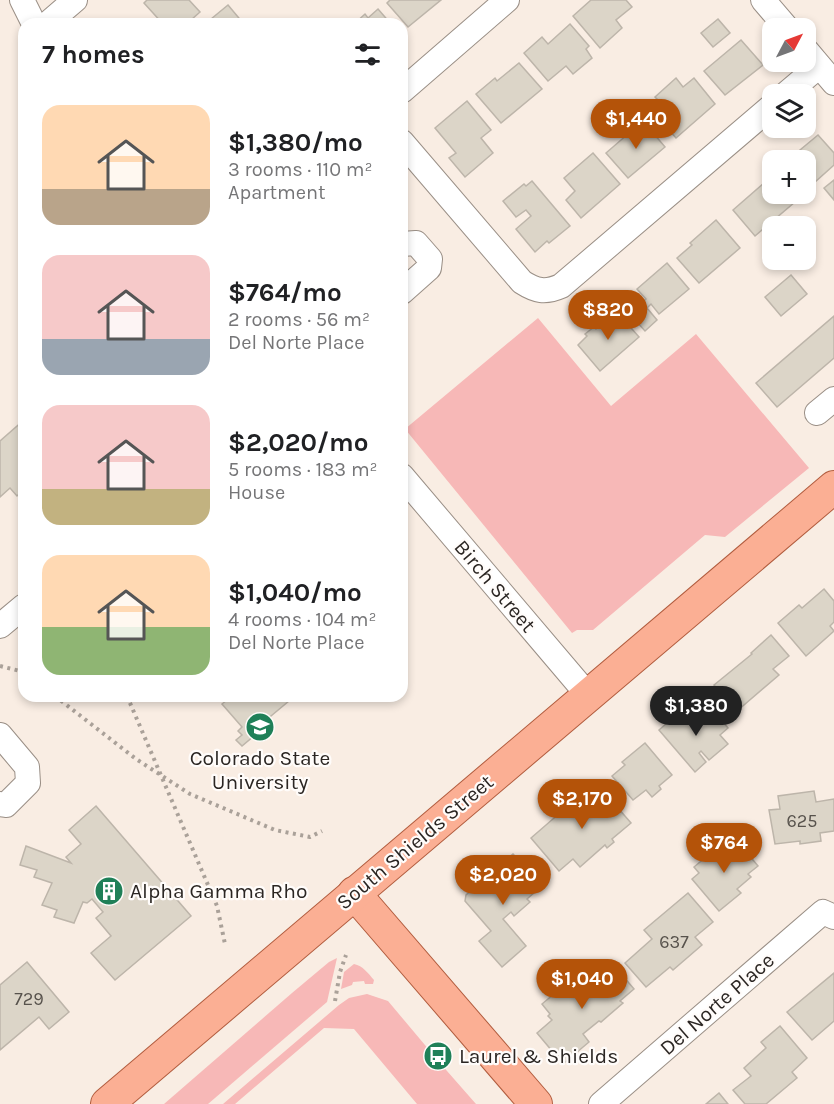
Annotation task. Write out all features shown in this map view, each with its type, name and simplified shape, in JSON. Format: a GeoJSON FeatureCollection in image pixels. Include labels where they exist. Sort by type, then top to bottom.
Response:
{"type":"FeatureCollection","features":[{"type":"Feature","properties":{"kind":"main road","name":"South Shields Street"},"geometry":{"type":"LineString","coordinates":[[107,1104],[834,487]]}},
{"type":"Feature","properties":{"kind":"main road"},"geometry":{"type":"LineString","coordinates":[[354,893],[536,1104]]}},
{"type":"Feature","properties":{"kind":"street"},"geometry":{"type":"LineString","coordinates":[[22,0],[31,18]]}},
{"type":"Feature","properties":{"kind":"street"},"geometry":{"type":"LineString","coordinates":[[54,18],[75,0]]}},
{"type":"Feature","properties":{"kind":"street"},"geometry":{"type":"LineString","coordinates":[[408,85],[507,0]]}},
{"type":"Feature","properties":{"kind":"street"},"geometry":{"type":"LineString","coordinates":[[763,0],[778,18]]}},
{"type":"Feature","properties":{"kind":"street"},"geometry":{"type":"LineString","coordinates":[[798,84],[820,66]]}},
{"type":"Feature","properties":{"kind":"street"},"geometry":{"type":"LineString","coordinates":[[408,149],[522,282],[536,290],[551,290],[561,286],[762,115]]}},
{"type":"Feature","properties":{"kind":"street"},"geometry":{"type":"LineString","coordinates":[[408,244],[416,243],[430,259],[429,268],[408,287]]}},
{"type":"Feature","properties":{"kind":"street","name":"Birch Street"},"geometry":{"type":"LineString","coordinates":[[408,483],[588,695]]}},
{"type":"Feature","properties":{"kind":"street"},"geometry":{"type":"LineString","coordinates":[[0,626],[18,611]]}},
{"type":"Feature","properties":{"kind":"street"},"geometry":{"type":"LineString","coordinates":[[0,735],[27,767],[28,783],[6,805],[0,804]]}},
{"type":"Feature","properties":{"kind":"street","name":"Del Norte Place"},"geometry":{"type":"LineString","coordinates":[[601,1104],[823,912],[834,916]]}},
{"type":"Feature","properties":{"kind":"path"},"geometry":{"type":"LineString","coordinates":[[0,666],[18,670]]}},
{"type":"Feature","properties":{"kind":"path"},"geometry":{"type":"LineString","coordinates":[[63,702],[162,777],[190,794],[275,830],[310,837],[322,831]]}},
{"type":"Feature","properties":{"kind":"path"},"geometry":{"type":"LineString","coordinates":[[130,702],[217,906],[225,944]]}},
{"type":"Feature","properties":{"kind":"path"},"geometry":{"type":"LineString","coordinates":[[335,1000],[340,972],[346,956]]}},
{"type":"Feature","properties":{"kind":"shaded area"},"geometry":{"type":"Polygon","coordinates":[[[538,318],[611,406],[696,334],[809,468],[725,537],[705,535],[593,630],[577,630],[572,633],[408,433],[408,426],[538,318]]]}},
{"type":"Feature","properties":{"kind":"shaded area"},"geometry":{"type":"Polygon","coordinates":[[[337,958],[327,1002],[208,1104],[164,1104],[292,993],[337,958]]]}},
{"type":"Feature","properties":{"kind":"shaded area"},"geometry":{"type":"Polygon","coordinates":[[[354,964],[367,972],[374,980],[373,984],[365,984],[364,981],[353,982],[352,985],[341,989],[344,972],[354,964]]]}},
{"type":"Feature","properties":{"kind":"shaded area"},"geometry":{"type":"Polygon","coordinates":[[[367,994],[388,1001],[430,1051],[427,1054],[436,1065],[440,1063],[476,1104],[417,1104],[354,1029],[324,1028],[235,1104],[223,1104],[339,1005],[349,998],[367,994]]]}},
{"type":"Feature","properties":{"kind":"building"},"geometry":{"type":"Polygon","coordinates":[[[147,0],[189,0],[200,12],[193,18],[158,18],[144,3],[147,0]]]}},
{"type":"Feature","properties":{"kind":"building"},"geometry":{"type":"Polygon","coordinates":[[[390,0],[441,0],[408,27],[408,18],[400,18],[387,3],[390,0]]]}},
{"type":"Feature","properties":{"kind":"building"},"geometry":{"type":"Polygon","coordinates":[[[591,0],[626,0],[632,7],[616,20],[622,28],[600,48],[573,16],[591,0]]]}},
{"type":"Feature","properties":{"kind":"building"},"geometry":{"type":"Polygon","coordinates":[[[228,5],[239,18],[212,18],[228,5]]]}},
{"type":"Feature","properties":{"kind":"building"},"geometry":{"type":"Polygon","coordinates":[[[378,9],[386,18],[368,18],[378,9]]]}},
{"type":"Feature","properties":{"kind":"building"},"geometry":{"type":"Polygon","coordinates":[[[718,19],[730,33],[713,47],[701,33],[718,19]]]}},
{"type":"Feature","properties":{"kind":"building"},"geometry":{"type":"Polygon","coordinates":[[[570,24],[589,46],[586,49],[592,58],[573,74],[566,66],[548,81],[524,53],[542,37],[548,44],[570,24]]]}},
{"type":"Feature","properties":{"kind":"building"},"geometry":{"type":"Polygon","coordinates":[[[741,40],[762,64],[725,95],[704,71],[741,40]]]}},
{"type":"Feature","properties":{"kind":"building"},"geometry":{"type":"Polygon","coordinates":[[[519,63],[542,89],[501,123],[476,94],[495,78],[497,81],[519,63]]]}},
{"type":"Feature","properties":{"kind":"building"},"geometry":{"type":"Polygon","coordinates":[[[676,78],[683,87],[694,78],[715,104],[676,138],[653,112],[662,104],[655,97],[676,78]]]}},
{"type":"Feature","properties":{"kind":"building"},"geometry":{"type":"Polygon","coordinates":[[[467,101],[491,130],[481,138],[493,153],[465,177],[449,158],[456,153],[435,128],[467,101]]]}},
{"type":"Feature","properties":{"kind":"building"},"geometry":{"type":"Polygon","coordinates":[[[643,121],[665,147],[628,178],[606,153],[643,121]]]}},
{"type":"Feature","properties":{"kind":"building"},"geometry":{"type":"Polygon","coordinates":[[[818,135],[834,153],[834,165],[816,181],[816,150],[800,150],[818,135]]]}},
{"type":"Feature","properties":{"kind":"building"},"geometry":{"type":"Polygon","coordinates":[[[593,153],[620,184],[581,218],[566,200],[575,191],[564,178],[593,153]]]}},
{"type":"Feature","properties":{"kind":"building"},"geometry":{"type":"Polygon","coordinates":[[[834,180],[834,200],[824,188],[834,180]]]}},
{"type":"Feature","properties":{"kind":"building"},"geometry":{"type":"Polygon","coordinates":[[[532,181],[570,226],[535,252],[516,229],[531,216],[526,210],[516,217],[503,201],[524,184],[526,186],[532,181]]]}},
{"type":"Feature","properties":{"kind":"building"},"geometry":{"type":"Polygon","coordinates":[[[762,185],[762,204],[793,204],[779,216],[762,216],[762,230],[755,236],[733,210],[762,185]]]}},
{"type":"Feature","properties":{"kind":"building"},"geometry":{"type":"Polygon","coordinates":[[[716,220],[740,248],[699,283],[677,258],[716,220]]]}},
{"type":"Feature","properties":{"kind":"building"},"geometry":{"type":"Polygon","coordinates":[[[667,263],[689,289],[659,314],[651,304],[647,308],[657,320],[645,331],[627,311],[640,300],[642,303],[646,299],[637,289],[667,263]]]}},
{"type":"Feature","properties":{"kind":"building"},"geometry":{"type":"Polygon","coordinates":[[[791,275],[807,294],[781,316],[765,297],[791,275]]]}},
{"type":"Feature","properties":{"kind":"building"},"geometry":{"type":"Polygon","coordinates":[[[616,311],[639,337],[600,371],[578,345],[587,336],[585,334],[594,327],[596,329],[616,311]]]}},
{"type":"Feature","properties":{"kind":"building"},"geometry":{"type":"Polygon","coordinates":[[[834,316],[834,358],[777,407],[756,383],[834,316]]]}},
{"type":"Feature","properties":{"kind":"building"},"geometry":{"type":"Polygon","coordinates":[[[18,425],[17,496],[10,488],[0,497],[0,441],[18,425]]]}},
{"type":"Feature","properties":{"kind":"building"},"geometry":{"type":"Polygon","coordinates":[[[824,589],[834,601],[834,622],[830,626],[834,631],[806,656],[778,623],[799,605],[802,608],[824,589]]]}},
{"type":"Feature","properties":{"kind":"building"},"geometry":{"type":"Polygon","coordinates":[[[771,635],[789,656],[773,669],[779,675],[737,711],[714,685],[771,635]]]}},
{"type":"Feature","properties":{"kind":"building"},"geometry":{"type":"Polygon","coordinates":[[[224,702],[288,702],[265,721],[268,724],[242,746],[236,740],[242,735],[238,731],[242,727],[222,704],[224,702]]]}},
{"type":"Feature","properties":{"kind":"building"},"geometry":{"type":"Polygon","coordinates":[[[710,707],[728,728],[720,735],[728,744],[709,760],[701,751],[699,753],[706,762],[695,772],[659,730],[682,710],[692,722],[710,707]]]}},
{"type":"Feature","properties":{"kind":"building"},"geometry":{"type":"Polygon","coordinates":[[[645,743],[672,775],[659,786],[661,789],[652,797],[646,790],[633,800],[612,776],[625,765],[622,762],[645,743]]]}},
{"type":"Feature","properties":{"kind":"building"},"geometry":{"type":"Polygon","coordinates":[[[597,784],[631,823],[612,839],[614,842],[607,848],[605,845],[580,867],[573,859],[559,871],[531,838],[561,812],[565,817],[577,806],[574,803],[597,784]]]}},
{"type":"Feature","properties":{"kind":"building"},"geometry":{"type":"Polygon","coordinates":[[[814,791],[816,802],[834,799],[834,831],[820,833],[821,841],[775,844],[769,810],[780,809],[778,796],[814,791]]]}},
{"type":"Feature","properties":{"kind":"building","name":"Alpha Gamma Rho"},"geometry":{"type":"Polygon","coordinates":[[[96,806],[191,916],[115,980],[91,953],[111,936],[96,918],[103,912],[92,899],[87,903],[83,902],[74,923],[54,917],[57,910],[42,905],[52,883],[34,877],[37,870],[20,865],[26,846],[71,863],[66,857],[81,844],[69,830],[96,806]]]}},
{"type":"Feature","properties":{"kind":"building"},"geometry":{"type":"Polygon","coordinates":[[[737,841],[758,866],[748,874],[751,877],[737,889],[741,893],[719,911],[692,879],[699,873],[694,867],[719,846],[724,852],[737,841]]]}},
{"type":"Feature","properties":{"kind":"building"},"geometry":{"type":"Polygon","coordinates":[[[513,854],[543,885],[527,899],[530,902],[514,916],[511,912],[503,919],[526,946],[502,967],[479,941],[491,931],[465,901],[466,895],[472,890],[480,891],[486,886],[482,881],[513,854]]]}},
{"type":"Feature","properties":{"kind":"building"},"geometry":{"type":"Polygon","coordinates":[[[688,893],[713,922],[695,937],[702,945],[673,970],[670,967],[646,987],[625,963],[652,939],[644,930],[688,893]]]}},
{"type":"Feature","properties":{"kind":"building"},"geometry":{"type":"Polygon","coordinates":[[[27,962],[69,1012],[49,1029],[39,1017],[0,1050],[0,985],[27,962]]]}},
{"type":"Feature","properties":{"kind":"building"},"geometry":{"type":"Polygon","coordinates":[[[611,962],[634,989],[620,1001],[623,1003],[583,1034],[589,1042],[563,1064],[537,1033],[552,1020],[542,1004],[567,983],[573,989],[594,971],[597,975],[611,962]]]}},
{"type":"Feature","properties":{"kind":"building"},"geometry":{"type":"Polygon","coordinates":[[[834,973],[834,1021],[812,1040],[787,1012],[834,973]]]}},
{"type":"Feature","properties":{"kind":"building"},"geometry":{"type":"Polygon","coordinates":[[[780,1026],[807,1058],[792,1072],[797,1078],[766,1104],[745,1104],[733,1090],[751,1076],[744,1068],[766,1048],[761,1042],[780,1026]]]}},
{"type":"Feature","properties":{"kind":"building"},"geometry":{"type":"Polygon","coordinates":[[[719,1093],[728,1104],[706,1104],[719,1093]]]}},
{"type":"Feature","properties":{"kind":"place","name":"Colorado State University"},"geometry":{"type":"Point","coordinates":[260,727]}},
{"type":"Feature","properties":{"kind":"place","name":"Alpha Gamma Rho"},"geometry":{"type":"Point","coordinates":[109,891]}},
{"type":"Feature","properties":{"kind":"place","name":"Laurel & Shields"},"geometry":{"type":"Point","coordinates":[438,1056]}}]}
